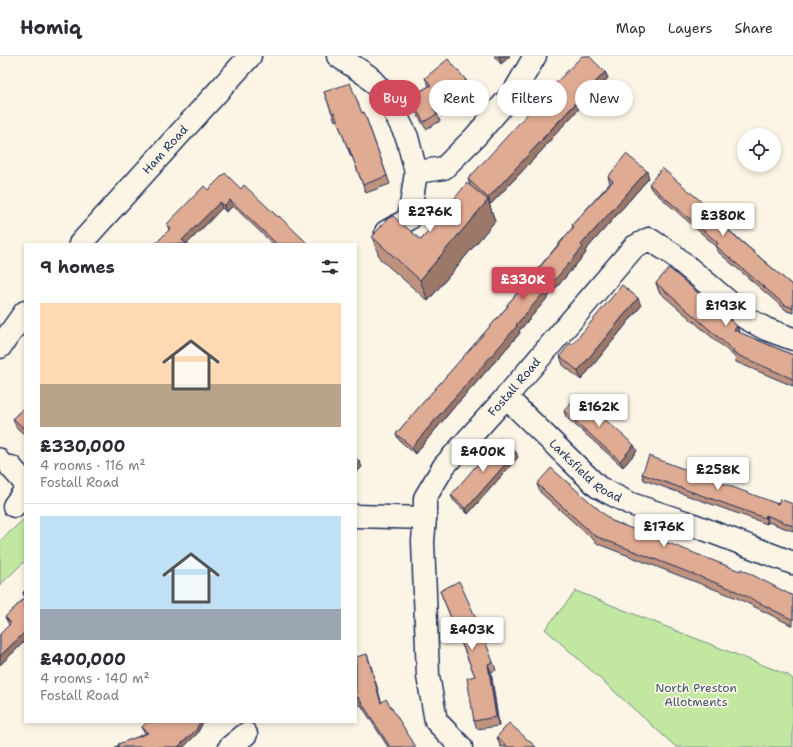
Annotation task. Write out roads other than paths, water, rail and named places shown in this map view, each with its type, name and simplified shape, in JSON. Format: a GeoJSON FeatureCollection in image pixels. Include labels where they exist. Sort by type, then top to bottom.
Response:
{"type":"FeatureCollection","features":[{"type":"Feature","properties":{"kind":"street","name":"Ham Road"},"geometry":{"type":"LineString","coordinates":[[81,243],[250,56]]}},
{"type":"Feature","properties":{"kind":"street"},"geometry":{"type":"LineString","coordinates":[[338,56],[368,76],[387,97],[406,137],[416,172],[409,219],[386,232]]}},
{"type":"Feature","properties":{"kind":"street"},"geometry":{"type":"LineString","coordinates":[[416,172],[444,168],[476,137],[514,92],[535,56]]}},
{"type":"Feature","properties":{"kind":"street","name":"Fostall Road"},"geometry":{"type":"LineString","coordinates":[[461,747],[436,721],[428,676],[423,541],[426,518],[425,498],[444,466],[506,397],[634,247],[649,239],[671,253],[729,302],[744,318],[766,329],[793,339]]}},
{"type":"Feature","properties":{"kind":"street"},"geometry":{"type":"LineString","coordinates":[[0,347],[24,313]]}},
{"type":"Feature","properties":{"kind":"street","name":"Larksfield Road"},"geometry":{"type":"LineString","coordinates":[[506,397],[598,487],[631,504],[691,524],[793,563]]}},
{"type":"Feature","properties":{"kind":"street"},"geometry":{"type":"LineString","coordinates":[[357,516],[426,518]]}},
{"type":"Feature","properties":{"kind":"park label","name":"North Preston Allotments"},"geometry":{"type":"Point","coordinates":[696,695]}}]}
